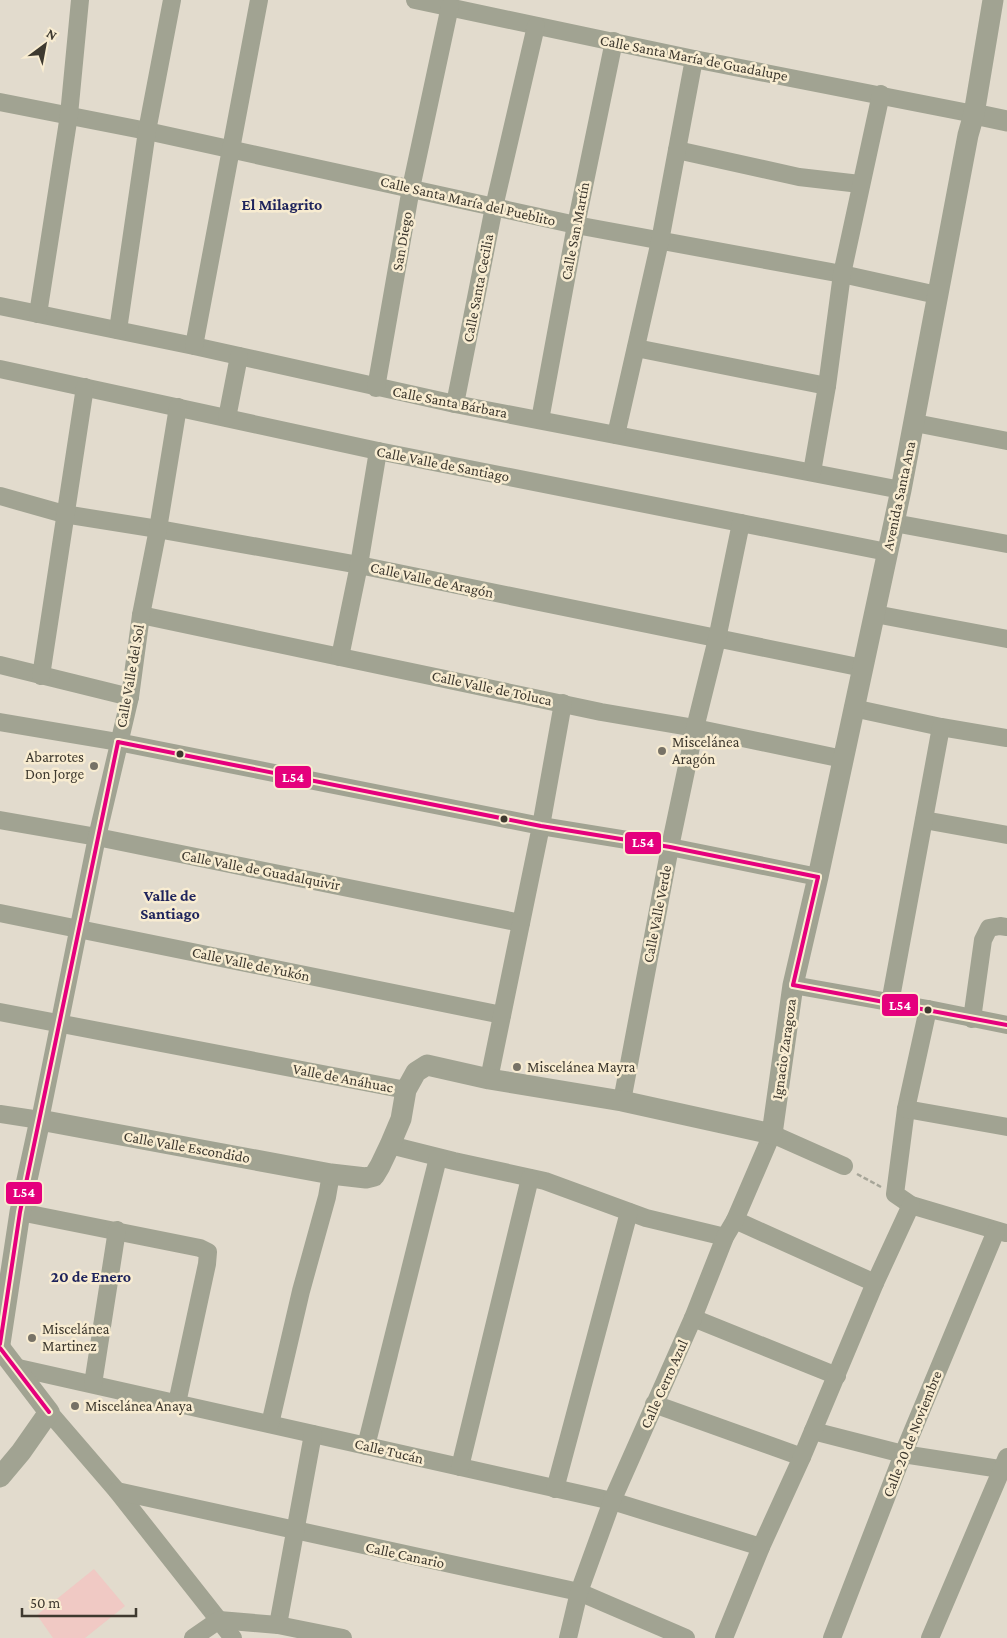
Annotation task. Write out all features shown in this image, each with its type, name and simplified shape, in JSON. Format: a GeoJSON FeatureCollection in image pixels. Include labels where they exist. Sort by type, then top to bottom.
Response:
{"type":"FeatureCollection","features":[{"type":"Feature","properties":{"kind":"street"},"geometry":{"type":"LineString","coordinates":[[38,314],[69,115],[80,0]]}},
{"type":"Feature","properties":{"kind":"street"},"geometry":{"type":"LineString","coordinates":[[118,330],[147,131],[172,0]]}},
{"type":"Feature","properties":{"kind":"street"},"geometry":{"type":"LineString","coordinates":[[194,346],[259,0]]}},
{"type":"Feature","properties":{"kind":"street","name":"Calle Santa María de Guadalupe"},"geometry":{"type":"LineString","coordinates":[[415,0],[694,59],[881,94],[974,114]]}},
{"type":"Feature","properties":{"kind":"street","name":"Avenida Santa Ana"},"geometry":{"type":"LineString","coordinates":[[818,877],[915,423],[937,295],[968,135],[974,114],[993,0]]}},
{"type":"Feature","properties":{"kind":"street","name":"San Diego"},"geometry":{"type":"LineString","coordinates":[[376,388],[411,188],[450,6]]}},
{"type":"Feature","properties":{"kind":"street","name":"Calle Santa Cecilia"},"geometry":{"type":"LineString","coordinates":[[455,404],[494,207],[536,26]]}},
{"type":"Feature","properties":{"kind":"street","name":"Calle San Martín"},"geometry":{"type":"LineString","coordinates":[[540,420],[576,225],[614,41]]}},
{"type":"Feature","properties":{"kind":"street"},"geometry":{"type":"LineString","coordinates":[[616,435],[660,242],[694,59]]}},
{"type":"Feature","properties":{"kind":"street"},"geometry":{"type":"LineString","coordinates":[[812,472],[827,386],[842,274],[881,94]]}},
{"type":"Feature","properties":{"kind":"street","name":"Calle Santa María del Pueblito"},"geometry":{"type":"LineString","coordinates":[[0,102],[147,131],[576,225],[660,242],[842,274],[937,295]]}},
{"type":"Feature","properties":{"kind":"street"},"geometry":{"type":"LineString","coordinates":[[974,114],[1007,121]]}},
{"type":"Feature","properties":{"kind":"street"},"geometry":{"type":"LineString","coordinates":[[677,150],[799,177],[860,184]]}},
{"type":"Feature","properties":{"kind":"street","name":"Calle Santa Bárbara"},"geometry":{"type":"LineString","coordinates":[[0,306],[194,346],[376,388],[901,490]]}},
{"type":"Feature","properties":{"kind":"street"},"geometry":{"type":"LineString","coordinates":[[636,348],[827,386]]}},
{"type":"Feature","properties":{"kind":"street"},"geometry":{"type":"LineString","coordinates":[[227,418],[238,356]]}},
{"type":"Feature","properties":{"kind":"street","name":"Calle Valle de Santiago"},"geometry":{"type":"LineString","coordinates":[[0,369],[378,451],[887,552]]}},
{"type":"Feature","properties":{"kind":"street"},"geometry":{"type":"LineString","coordinates":[[41,676],[64,514],[85,387]]}},
{"type":"Feature","properties":{"kind":"street","name":"Calle Valle del Sol"},"geometry":{"type":"LineString","coordinates":[[40,1120],[97,837],[130,697],[141,615],[158,529],[178,407]]}},
{"type":"Feature","properties":{"kind":"street"},"geometry":{"type":"LineString","coordinates":[[915,423],[1007,442]]}},
{"type":"Feature","properties":{"kind":"street"},"geometry":{"type":"LineString","coordinates":[[340,657],[359,565],[378,451]]}},
{"type":"Feature","properties":{"kind":"street","name":"Calle Valle de Aragón"},"geometry":{"type":"LineString","coordinates":[[0,496],[64,514],[359,565],[863,668]]}},
{"type":"Feature","properties":{"kind":"street","name":"Calle Valle Verde"},"geometry":{"type":"LineString","coordinates":[[622,1101],[670,847],[742,523]]}},
{"type":"Feature","properties":{"kind":"street"},"geometry":{"type":"LineString","coordinates":[[894,523],[1007,544]]}},
{"type":"Feature","properties":{"kind":"street"},"geometry":{"type":"LineString","coordinates":[[875,614],[1007,639]]}},
{"type":"Feature","properties":{"kind":"street","name":"Calle Valle de Toluca"},"geometry":{"type":"LineString","coordinates":[[141,615],[601,712],[695,728],[843,759]]}},
{"type":"Feature","properties":{"kind":"street"},"geometry":{"type":"LineString","coordinates":[[0,665],[130,697]]}},
{"type":"Feature","properties":{"kind":"street"},"geometry":{"type":"LineString","coordinates":[[489,1079],[541,826],[563,703]]}},
{"type":"Feature","properties":{"kind":"street"},"geometry":{"type":"LineString","coordinates":[[853,708],[941,727],[1007,738]]}},
{"type":"Feature","properties":{"kind":"street"},"geometry":{"type":"LineString","coordinates":[[0,722],[118,742],[541,826],[670,847],[818,877]]}},
{"type":"Feature","properties":{"kind":"street"},"geometry":{"type":"LineString","coordinates":[[890,1003],[941,727]]}},
{"type":"Feature","properties":{"kind":"street","name":"Calle Valle de Guadalquivir"},"geometry":{"type":"LineString","coordinates":[[0,820],[97,837],[521,923]]}},
{"type":"Feature","properties":{"kind":"street"},"geometry":{"type":"LineString","coordinates":[[924,820],[1007,835]]}},
{"type":"Feature","properties":{"kind":"street","name":"Ignacio Zaragoza"},"geometry":{"type":"LineString","coordinates":[[772,1134],[793,986],[818,877]]}},
{"type":"Feature","properties":{"kind":"street","name":"Calle Valle de Yukón"},"geometry":{"type":"LineString","coordinates":[[0,913],[502,1015]]}},
{"type":"Feature","properties":{"kind":"street"},"geometry":{"type":"LineString","coordinates":[[972,1019],[983,940],[989,928],[1007,927]]}},
{"type":"Feature","properties":{"kind":"street"},"geometry":{"type":"LineString","coordinates":[[793,986],[928,1009],[1007,1025]]}},
{"type":"Feature","properties":{"kind":"street"},"geometry":{"type":"LineString","coordinates":[[928,1009],[906,1109],[895,1194],[911,1205],[1002,1232]]}},
{"type":"Feature","properties":{"kind":"street","name":"Valle de Anáhuac"},"geometry":{"type":"LineString","coordinates":[[0,1012],[406,1090],[416,1072],[427,1065],[489,1079],[622,1101],[772,1134],[844,1166]]}},
{"type":"Feature","properties":{"kind":"street"},"geometry":{"type":"LineString","coordinates":[[406,1090],[400,1119],[390,1145],[438,1158],[545,1181],[646,1218],[725,1237]]}},
{"type":"Feature","properties":{"kind":"street"},"geometry":{"type":"LineString","coordinates":[[906,1109],[1007,1127]]}},
{"type":"Feature","properties":{"kind":"street","name":"Calle Valle Escondido"},"geometry":{"type":"LineString","coordinates":[[0,1114],[331,1174],[366,1178],[374,1176],[390,1145]]}},
{"type":"Feature","properties":{"kind":"street"},"geometry":{"type":"LineString","coordinates":[[0,1344],[20,1212],[40,1120]]}},
{"type":"Feature","properties":{"kind":"street","name":"Calle Cerro Azul"},"geometry":{"type":"LineString","coordinates":[[568,1638],[579,1592],[612,1501],[693,1318],[725,1237],[735,1220],[772,1134]]}},
{"type":"Feature","properties":{"kind":"street"},"geometry":{"type":"LineString","coordinates":[[366,1446],[438,1158]]}},
{"type":"Feature","properties":{"kind":"street"},"geometry":{"type":"LineString","coordinates":[[270,1424],[301,1291],[327,1197],[331,1174]]}},
{"type":"Feature","properties":{"kind":"street"},"geometry":{"type":"LineString","coordinates":[[460,1467],[530,1178]]}},
{"type":"Feature","properties":{"kind":"street"},"geometry":{"type":"LineString","coordinates":[[724,1638],[761,1547],[837,1376],[875,1283],[911,1205]]}},
{"type":"Feature","properties":{"kind":"street"},"geometry":{"type":"LineString","coordinates":[[20,1212],[117,1230],[200,1248],[208,1252],[178,1404]]}},
{"type":"Feature","properties":{"kind":"street"},"geometry":{"type":"LineString","coordinates":[[555,1489],[629,1212]]}},
{"type":"Feature","properties":{"kind":"street"},"geometry":{"type":"LineString","coordinates":[[735,1220],[875,1283]]}},
{"type":"Feature","properties":{"kind":"street"},"geometry":{"type":"LineString","coordinates":[[92,1384],[117,1230]]}},
{"type":"Feature","properties":{"kind":"street","name":"Calle 20 de Noviembre"},"geometry":{"type":"LineString","coordinates":[[832,1638],[903,1454],[1002,1232]]}},
{"type":"Feature","properties":{"kind":"street"},"geometry":{"type":"LineString","coordinates":[[693,1318],[837,1376]]}},
{"type":"Feature","properties":{"kind":"street"},"geometry":{"type":"LineString","coordinates":[[0,1348],[49,1412],[117,1491],[233,1638]]}},
{"type":"Feature","properties":{"kind":"street","name":"Calle Tucán"},"geometry":{"type":"LineString","coordinates":[[14,1367],[612,1501],[761,1547]]}},
{"type":"Feature","properties":{"kind":"street"},"geometry":{"type":"LineString","coordinates":[[654,1404],[802,1457]]}},
{"type":"Feature","properties":{"kind":"street"},"geometry":{"type":"LineString","coordinates":[[0,1477],[21,1452],[49,1412]]}},
{"type":"Feature","properties":{"kind":"street"},"geometry":{"type":"LineString","coordinates":[[813,1431],[903,1454],[1005,1466],[930,1638]]}},
{"type":"Feature","properties":{"kind":"street"},"geometry":{"type":"LineString","coordinates":[[278,1625],[313,1434]]}},
{"type":"Feature","properties":{"kind":"street","name":"Calle Canario"},"geometry":{"type":"LineString","coordinates":[[117,1491],[579,1592],[686,1638]]}},
{"type":"Feature","properties":{"kind":"street"},"geometry":{"type":"LineString","coordinates":[[193,1638],[219,1620],[278,1625],[344,1638]]}},
{"type":"Feature","properties":{"kind":"path"},"geometry":{"type":"LineString","coordinates":[[844,1166],[895,1194]]}},
{"type":"Feature","properties":{"kind":"shaded area"},"geometry":{"type":"Polygon","coordinates":[[[94,1569],[125,1606],[85,1638],[53,1638],[37,1615],[94,1569]]]}},
{"type":"Feature","properties":{"kind":"transit line","name":"L54"},"geometry":{"type":"LineString","coordinates":[[118,742],[541,826],[670,847],[818,877]]}},
{"type":"Feature","properties":{"kind":"transit line","name":"L54"},"geometry":{"type":"LineString","coordinates":[[0,1344],[20,1212],[118,742]]}},
{"type":"Feature","properties":{"kind":"transit line","name":"L54"},"geometry":{"type":"LineString","coordinates":[[793,985],[818,877]]}},
{"type":"Feature","properties":{"kind":"transit line","name":"L54"},"geometry":{"type":"LineString","coordinates":[[793,985],[1007,1025]]}},
{"type":"Feature","properties":{"kind":"transit line","name":"L54"},"geometry":{"type":"LineString","coordinates":[[0,1348],[49,1412]]}},
{"type":"Feature","properties":{"kind":"place","name":"Miscelánea Aragón"},"geometry":{"type":"Point","coordinates":[662,751]}},
{"type":"Feature","properties":{"kind":"place","name":"Abarrotes Don Jorge"},"geometry":{"type":"Point","coordinates":[94,766]}},
{"type":"Feature","properties":{"kind":"place","name":"Miscelánea Mayra"},"geometry":{"type":"Point","coordinates":[517,1067]}},
{"type":"Feature","properties":{"kind":"place","name":"Miscelánea Martinez"},"geometry":{"type":"Point","coordinates":[32,1338]}},
{"type":"Feature","properties":{"kind":"place","name":"Miscelánea Anaya"},"geometry":{"type":"Point","coordinates":[75,1406]}},
{"type":"Feature","properties":{"kind":"district","name":"El Milagrito"},"geometry":{"type":"Point","coordinates":[282,204]}},
{"type":"Feature","properties":{"kind":"district","name":"Valle de Santiago"},"geometry":{"type":"Point","coordinates":[170,904]}},
{"type":"Feature","properties":{"kind":"district","name":"20 de Enero"},"geometry":{"type":"Point","coordinates":[91,1276]}}]}
